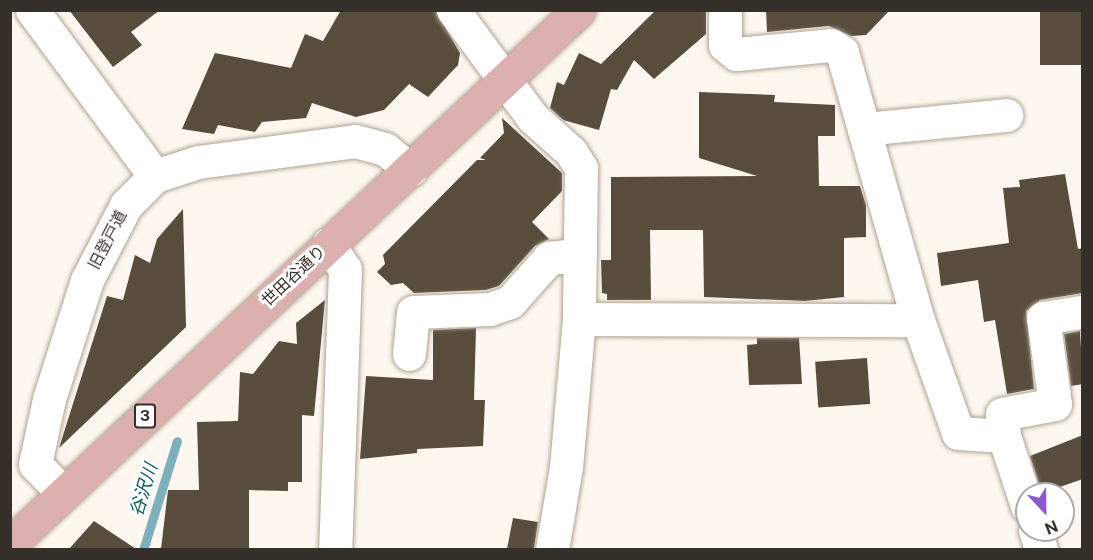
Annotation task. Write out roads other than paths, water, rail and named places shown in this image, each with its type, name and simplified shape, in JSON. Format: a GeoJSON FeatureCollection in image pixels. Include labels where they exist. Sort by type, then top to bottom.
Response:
{"type":"FeatureCollection","features":[{"type":"Feature","properties":{"kind":"main road","name":"世田谷通り"},"geometry":{"type":"LineString","coordinates":[[10,544],[328,244],[507,81],[579,10]]}},
{"type":"Feature","properties":{"kind":"street"},"geometry":{"type":"LineString","coordinates":[[32,10],[155,176]]}},
{"type":"Feature","properties":{"kind":"street"},"geometry":{"type":"LineString","coordinates":[[453,10],[533,118],[571,152],[581,168],[579,319],[566,467],[552,549]]}},
{"type":"Feature","properties":{"kind":"street"},"geometry":{"type":"LineString","coordinates":[[725,10],[725,45],[736,54],[831,45],[842,52],[918,320],[958,433],[1004,436]]}},
{"type":"Feature","properties":{"kind":"street"},"geometry":{"type":"LineString","coordinates":[[864,129],[1006,115]]}},
{"type":"Feature","properties":{"kind":"street","name":"旧登戸道"},"geometry":{"type":"LineString","coordinates":[[63,493],[35,464],[49,399],[87,280],[126,205],[155,176],[198,162],[355,141],[384,149],[411,170]]}},
{"type":"Feature","properties":{"kind":"street"},"geometry":{"type":"LineString","coordinates":[[328,244],[345,269],[335,549]]}},
{"type":"Feature","properties":{"kind":"street"},"geometry":{"type":"LineString","coordinates":[[409,354],[413,312],[490,309],[510,302],[549,258],[580,255]]}},
{"type":"Feature","properties":{"kind":"street"},"geometry":{"type":"LineString","coordinates":[[1019,482],[1004,436],[1002,414],[1055,404],[1042,318],[1083,312]]}},
{"type":"Feature","properties":{"kind":"street"},"geometry":{"type":"LineString","coordinates":[[579,319],[918,320]]}},
{"type":"Feature","properties":{"kind":"waterway","name":"谷沢川"},"geometry":{"type":"LineString","coordinates":[[143,550],[177,441]]}}]}
